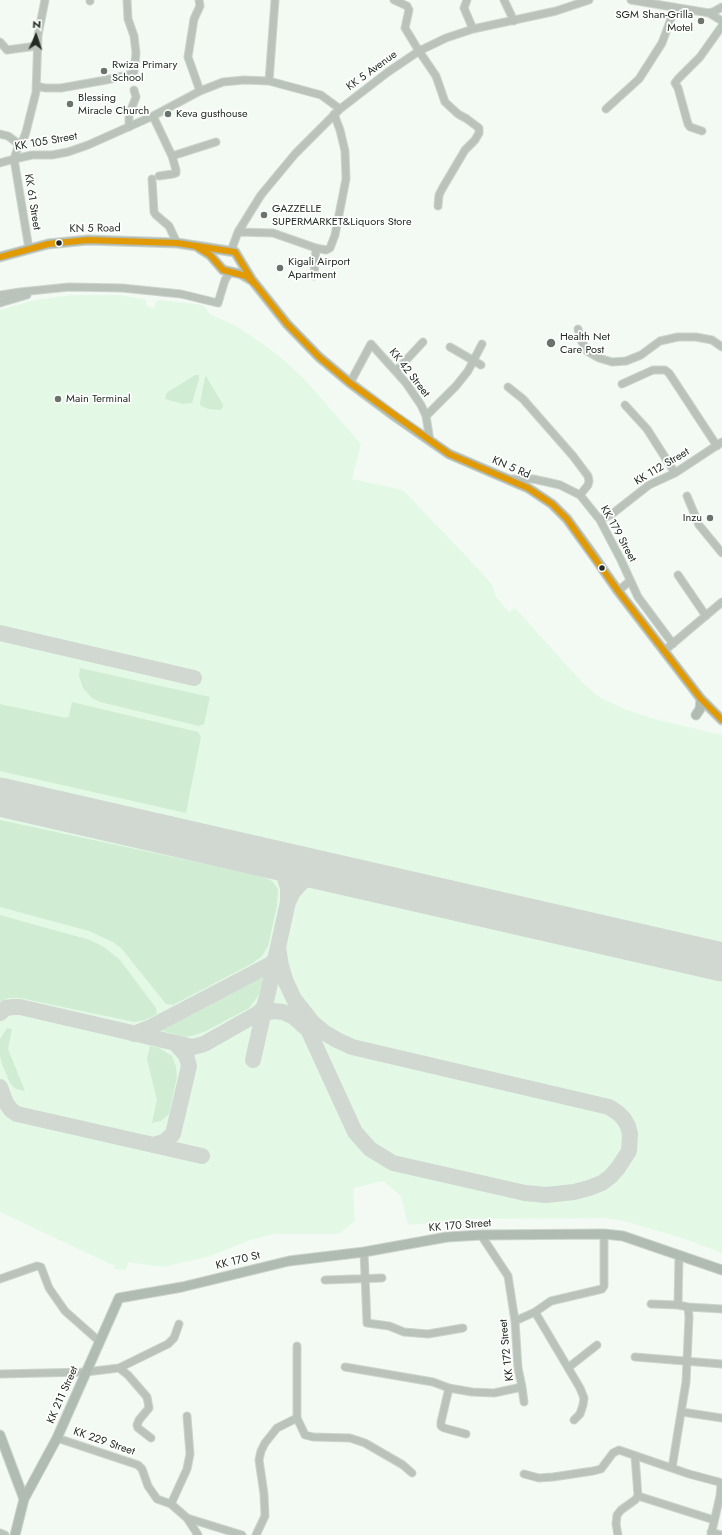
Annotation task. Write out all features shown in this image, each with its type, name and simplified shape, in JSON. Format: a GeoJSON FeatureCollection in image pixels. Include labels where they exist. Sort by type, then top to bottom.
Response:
{"type":"FeatureCollection","features":[{"type":"Feature","properties":{"kind":"main road","name":"KN 5 Road"},"geometry":{"type":"LineString","coordinates":[[0,257],[48,244],[88,240],[177,243],[192,245]]}},
{"type":"Feature","properties":{"kind":"main road"},"geometry":{"type":"LineString","coordinates":[[192,245],[230,251]]}},
{"type":"Feature","properties":{"kind":"main road","name":"KN 5 Rd"},"geometry":{"type":"LineString","coordinates":[[192,245],[210,255],[223,270],[231,271],[252,280]]}},
{"type":"Feature","properties":{"kind":"main road"},"geometry":{"type":"LineString","coordinates":[[219,265],[219,257],[224,252],[230,251]]}},
{"type":"Feature","properties":{"kind":"main road","name":"KN 5 Rd"},"geometry":{"type":"LineString","coordinates":[[230,251],[236,253],[252,280],[287,324],[319,357],[350,383],[449,454],[464,462],[528,488],[552,504],[571,525],[618,591],[701,699],[722,720]]}},
{"type":"Feature","properties":{"kind":"main road"},"geometry":{"type":"LineString","coordinates":[[231,271],[239,265],[239,258]]}},
{"type":"Feature","properties":{"kind":"main road"},"geometry":{"type":"LineString","coordinates":[[696,715],[700,709],[701,699]]}},
{"type":"Feature","properties":{"kind":"main road","name":"KK 170 Street"},"geometry":{"type":"LineString","coordinates":[[364,1252],[447,1237],[481,1235],[604,1234],[623,1236],[722,1270]]}},
{"type":"Feature","properties":{"kind":"main road","name":"KK 170 St"},"geometry":{"type":"LineString","coordinates":[[119,1298],[182,1287],[289,1261],[364,1252]]}},
{"type":"Feature","properties":{"kind":"main road","name":"KK 211 Street"},"geometry":{"type":"LineString","coordinates":[[15,1535],[24,1499],[57,1438],[119,1298]]}},
{"type":"Feature","properties":{"kind":"main road"},"geometry":{"type":"LineString","coordinates":[[0,1435],[24,1499]]}},
{"type":"Feature","properties":{"kind":"street"},"geometry":{"type":"LineString","coordinates":[[14,159],[19,144],[23,140],[26,132],[37,86],[37,46],[42,11],[46,0]]}},
{"type":"Feature","properties":{"kind":"street"},"geometry":{"type":"LineString","coordinates":[[37,86],[45,88],[61,88],[132,74],[134,72],[136,53],[134,36],[128,19],[127,0]]}},
{"type":"Feature","properties":{"kind":"street"},"geometry":{"type":"LineString","coordinates":[[199,0],[200,6],[194,19],[188,57],[200,91]]}},
{"type":"Feature","properties":{"kind":"street"},"geometry":{"type":"LineString","coordinates":[[269,82],[274,0]]}},
{"type":"Feature","properties":{"kind":"street"},"geometry":{"type":"LineString","coordinates":[[394,0],[402,3],[409,10],[405,28],[418,51],[436,76],[445,102],[458,114],[479,128],[480,131],[475,140],[465,150],[439,194],[438,206]]}},
{"type":"Feature","properties":{"kind":"street"},"geometry":{"type":"LineString","coordinates":[[467,0],[464,8],[473,29]]}},
{"type":"Feature","properties":{"kind":"street"},"geometry":{"type":"LineString","coordinates":[[504,0],[514,21]]}},
{"type":"Feature","properties":{"kind":"street","name":"KK 5 Avenue"},"geometry":{"type":"LineString","coordinates":[[230,251],[238,232],[261,195],[295,154],[334,114],[418,51],[446,38],[473,29],[556,11],[589,0]]}},
{"type":"Feature","properties":{"kind":"street"},"geometry":{"type":"LineString","coordinates":[[635,0],[658,2],[675,8],[709,12],[715,11],[722,6]]}},
{"type":"Feature","properties":{"kind":"street"},"geometry":{"type":"LineString","coordinates":[[606,109],[639,78],[650,62],[662,43],[675,8]]}},
{"type":"Feature","properties":{"kind":"street"},"geometry":{"type":"LineString","coordinates":[[709,12],[722,21]]}},
{"type":"Feature","properties":{"kind":"street"},"geometry":{"type":"LineString","coordinates":[[702,131],[690,127],[688,124],[678,88],[675,83],[700,57],[722,26]]}},
{"type":"Feature","properties":{"kind":"street"},"geometry":{"type":"LineString","coordinates":[[0,42],[7,50],[37,46]]}},
{"type":"Feature","properties":{"kind":"street","name":"KK 105 Street"},"geometry":{"type":"LineString","coordinates":[[0,163],[32,156],[52,155],[78,149],[100,141],[153,116],[200,91],[222,82],[244,80],[269,82],[321,95],[340,109]]}},
{"type":"Feature","properties":{"kind":"street"},"geometry":{"type":"LineString","coordinates":[[129,127],[129,115],[136,97],[134,90]]}},
{"type":"Feature","properties":{"kind":"street"},"geometry":{"type":"LineString","coordinates":[[238,232],[273,233],[316,248],[329,250],[335,235],[346,179],[346,159],[340,130],[334,114]]}},
{"type":"Feature","properties":{"kind":"street"},"geometry":{"type":"LineString","coordinates":[[153,116],[172,156],[176,170],[176,173],[156,178],[154,212],[169,226],[177,243]]}},
{"type":"Feature","properties":{"kind":"street"},"geometry":{"type":"LineString","coordinates":[[0,134],[8,136],[19,144]]}},
{"type":"Feature","properties":{"kind":"street"},"geometry":{"type":"LineString","coordinates":[[172,156],[216,142]]}},
{"type":"Feature","properties":{"kind":"street","name":"KK 61 Street"},"geometry":{"type":"LineString","coordinates":[[14,159],[29,249]]}},
{"type":"Feature","properties":{"kind":"street"},"geometry":{"type":"LineString","coordinates":[[314,276],[316,248]]}},
{"type":"Feature","properties":{"kind":"street"},"geometry":{"type":"LineString","coordinates":[[0,295],[76,287],[122,288],[181,294],[218,303],[225,280],[231,271]]}},
{"type":"Feature","properties":{"kind":"street"},"geometry":{"type":"LineString","coordinates":[[0,303],[47,290]]}},
{"type":"Feature","properties":{"kind":"street"},"geometry":{"type":"LineString","coordinates":[[578,329],[581,340],[587,350],[600,358],[612,362],[626,361],[640,355],[660,341],[678,337],[696,337],[712,340],[722,347]]}},
{"type":"Feature","properties":{"kind":"street"},"geometry":{"type":"LineString","coordinates":[[396,371],[423,342]]}},
{"type":"Feature","properties":{"kind":"street","name":"KK 42 Street"},"geometry":{"type":"LineString","coordinates":[[350,383],[371,344],[412,391],[426,416],[430,441]]}},
{"type":"Feature","properties":{"kind":"street"},"geometry":{"type":"LineString","coordinates":[[426,416],[456,386],[468,371],[482,344]]}},
{"type":"Feature","properties":{"kind":"street"},"geometry":{"type":"LineString","coordinates":[[450,347],[481,365]]}},
{"type":"Feature","properties":{"kind":"street","name":"KK 112 Street"},"geometry":{"type":"LineString","coordinates":[[600,520],[612,514],[649,485],[675,473],[719,444],[687,402],[673,377],[665,370],[653,370],[622,384]]}},
{"type":"Feature","properties":{"kind":"street"},"geometry":{"type":"LineString","coordinates":[[508,387],[523,399],[573,456],[588,476],[589,481],[588,485],[580,494],[560,485],[533,479],[508,479]]}},
{"type":"Feature","properties":{"kind":"street"},"geometry":{"type":"LineString","coordinates":[[625,405],[647,429],[675,473]]}},
{"type":"Feature","properties":{"kind":"street","name":"KK 179 Street"},"geometry":{"type":"LineString","coordinates":[[580,494],[600,520],[638,597],[673,644]]}},
{"type":"Feature","properties":{"kind":"street"},"geometry":{"type":"LineString","coordinates":[[687,496],[699,525],[722,553]]}},
{"type":"Feature","properties":{"kind":"street"},"geometry":{"type":"LineString","coordinates":[[678,575],[706,616]]}},
{"type":"Feature","properties":{"kind":"street"},"geometry":{"type":"LineString","coordinates":[[618,591],[630,581]]}},
{"type":"Feature","properties":{"kind":"street"},"geometry":{"type":"LineString","coordinates":[[664,651],[722,602]]}},
{"type":"Feature","properties":{"kind":"street"},"geometry":{"type":"LineString","coordinates":[[515,1321],[535,1312],[551,1301],[559,1298],[602,1289],[604,1286],[604,1234]]}},
{"type":"Feature","properties":{"kind":"street","name":"KK 172 Street"},"geometry":{"type":"LineString","coordinates":[[345,1367],[428,1381],[449,1388],[472,1392],[494,1393],[522,1387],[518,1368],[515,1321],[508,1276],[481,1235]]}},
{"type":"Feature","properties":{"kind":"street"},"geometry":{"type":"LineString","coordinates":[[364,1252],[366,1279],[366,1320],[369,1324],[389,1326],[404,1332],[428,1334],[463,1328]]}},
{"type":"Feature","properties":{"kind":"street"},"geometry":{"type":"LineString","coordinates":[[678,1305],[679,1256]]}},
{"type":"Feature","properties":{"kind":"street"},"geometry":{"type":"LineString","coordinates":[[0,1279],[37,1266],[41,1267],[50,1288],[65,1311],[100,1342]]}},
{"type":"Feature","properties":{"kind":"street"},"geometry":{"type":"LineString","coordinates":[[325,1280],[382,1278]]}},
{"type":"Feature","properties":{"kind":"street"},"geometry":{"type":"LineString","coordinates":[[651,1304],[722,1309]]}},
{"type":"Feature","properties":{"kind":"street"},"geometry":{"type":"LineString","coordinates":[[672,1468],[682,1412],[687,1362],[688,1307]]}},
{"type":"Feature","properties":{"kind":"street"},"geometry":{"type":"LineString","coordinates":[[535,1312],[569,1367],[584,1398],[580,1414],[574,1420]]}},
{"type":"Feature","properties":{"kind":"street"},"geometry":{"type":"LineString","coordinates":[[0,1374],[86,1372],[118,1368],[168,1344],[174,1338],[179,1324]]}},
{"type":"Feature","properties":{"kind":"street"},"geometry":{"type":"LineString","coordinates":[[569,1367],[597,1345]]}},
{"type":"Feature","properties":{"kind":"street"},"geometry":{"type":"LineString","coordinates":[[297,1346],[297,1418],[305,1435],[313,1437],[350,1438],[365,1443],[403,1465],[412,1473]]}},
{"type":"Feature","properties":{"kind":"street"},"geometry":{"type":"LineString","coordinates":[[635,1357],[722,1364]]}},
{"type":"Feature","properties":{"kind":"street"},"geometry":{"type":"LineString","coordinates":[[118,1368],[128,1375],[147,1397],[149,1408],[137,1424],[138,1428],[151,1438]]}},
{"type":"Feature","properties":{"kind":"street"},"geometry":{"type":"LineString","coordinates":[[522,1387],[524,1402]]}},
{"type":"Feature","properties":{"kind":"street"},"geometry":{"type":"LineString","coordinates":[[449,1388],[440,1422],[441,1426],[466,1434]]}},
{"type":"Feature","properties":{"kind":"street"},"geometry":{"type":"LineString","coordinates":[[682,1412],[722,1418]]}},
{"type":"Feature","properties":{"kind":"street"},"geometry":{"type":"LineString","coordinates":[[172,1504],[184,1476],[188,1462],[190,1440],[187,1416]]}},
{"type":"Feature","properties":{"kind":"street"},"geometry":{"type":"LineString","coordinates":[[256,1535],[264,1516],[264,1494],[259,1460],[261,1451],[265,1443],[277,1428],[297,1418]]}},
{"type":"Feature","properties":{"kind":"street","name":"KK 229 Street"},"geometry":{"type":"LineString","coordinates":[[57,1438],[138,1466],[142,1469],[148,1486],[157,1499],[172,1504],[186,1518],[198,1535]]}},
{"type":"Feature","properties":{"kind":"street"},"geometry":{"type":"LineString","coordinates":[[524,1474],[539,1478],[600,1469],[608,1458],[619,1450],[719,1482],[721,1486],[721,1496],[711,1534],[722,1535]]}},
{"type":"Feature","properties":{"kind":"street"},"geometry":{"type":"LineString","coordinates":[[618,1535],[616,1524],[617,1515],[638,1496],[635,1456]]}},
{"type":"Feature","properties":{"kind":"street"},"geometry":{"type":"LineString","coordinates":[[638,1496],[714,1520]]}},
{"type":"Feature","properties":{"kind":"street"},"geometry":{"type":"LineString","coordinates":[[186,1518],[242,1535]]}},
{"type":"Feature","properties":{"kind":"street"},"geometry":{"type":"LineString","coordinates":[[0,1533],[5,1535]]}},
{"type":"Feature","properties":{"kind":"shaded area"},"geometry":{"type":"Polygon","coordinates":[[[71,295],[120,295],[146,300],[146,306],[154,308],[156,301],[160,300],[203,305],[210,314],[236,326],[266,346],[285,361],[307,382],[361,444],[352,479],[403,490],[485,576],[492,585],[496,597],[509,612],[515,608],[583,683],[599,697],[624,709],[658,720],[722,735],[722,1253],[685,1239],[624,1221],[605,1218],[468,1219],[408,1225],[401,1196],[383,1181],[353,1188],[355,1221],[339,1234],[274,1234],[251,1240],[210,1256],[163,1267],[128,1262],[126,1270],[114,1269],[115,1265],[0,1212],[0,310],[35,300],[71,295]]]}},
{"type":"Feature","properties":{"kind":"shaded area"},"geometry":{"type":"Polygon","coordinates":[[[195,375],[199,375],[199,379],[192,403],[183,404],[165,399],[168,392],[195,375]]]}},
{"type":"Feature","properties":{"kind":"shaded area"},"geometry":{"type":"Polygon","coordinates":[[[206,376],[223,405],[220,410],[209,409],[201,406],[200,404],[206,376]]]}},
{"type":"Feature","properties":{"kind":"shaded area"},"geometry":{"type":"Polygon","coordinates":[[[80,668],[210,697],[204,724],[199,726],[100,702],[92,698],[83,688],[79,676],[80,668]]]}},
{"type":"Feature","properties":{"kind":"shaded area"},"geometry":{"type":"Polygon","coordinates":[[[72,702],[198,732],[201,737],[186,813],[0,771],[0,704],[66,718],[69,716],[72,702]]]}},
{"type":"Feature","properties":{"kind":"shaded area"},"geometry":{"type":"Polygon","coordinates":[[[0,820],[261,876],[272,881],[278,889],[277,906],[268,946],[262,956],[253,963],[173,1005],[166,1004],[122,949],[113,942],[89,931],[0,907],[0,820]]]}},
{"type":"Feature","properties":{"kind":"shaded area"},"geometry":{"type":"Polygon","coordinates":[[[0,915],[90,940],[104,947],[120,960],[156,1008],[157,1014],[145,1020],[134,1022],[20,998],[9,998],[0,1002],[0,915]]]}},
{"type":"Feature","properties":{"kind":"shaded area"},"geometry":{"type":"Polygon","coordinates":[[[264,974],[259,995],[249,1008],[206,1031],[185,1037],[159,1030],[264,974]]]}},
{"type":"Feature","properties":{"kind":"shaded area"},"geometry":{"type":"Polygon","coordinates":[[[7,1028],[12,1029],[8,1049],[25,1091],[16,1089],[10,1083],[2,1064],[0,1056],[0,1039],[7,1028]]]}},
{"type":"Feature","properties":{"kind":"shaded area"},"geometry":{"type":"Polygon","coordinates":[[[150,1046],[159,1048],[172,1056],[176,1067],[177,1077],[169,1114],[161,1121],[152,1123],[157,1100],[147,1059],[150,1046]]]}},
{"type":"Feature","properties":{"kind":"taxiway"},"geometry":{"type":"LineString","coordinates":[[0,633],[194,678]]}},
{"type":"Feature","properties":{"kind":"taxiway"},"geometry":{"type":"LineString","coordinates":[[253,1060],[288,902],[288,888],[284,875],[265,857]]}},
{"type":"Feature","properties":{"kind":"taxiway"},"geometry":{"type":"LineString","coordinates":[[288,902],[293,892],[302,882],[316,875],[335,874]]}},
{"type":"Feature","properties":{"kind":"taxiway"},"geometry":{"type":"LineString","coordinates":[[278,947],[281,966],[286,982],[294,999],[312,1022],[325,1033],[337,1040],[352,1047],[609,1107],[618,1113],[628,1126],[630,1134],[629,1151],[618,1168],[602,1183],[574,1192],[546,1195],[525,1193],[393,1163],[370,1149],[355,1132],[294,999]]}},
{"type":"Feature","properties":{"kind":"taxiway"},"geometry":{"type":"LineString","coordinates":[[134,1034],[149,1028],[271,964],[276,959],[276,955]]}},
{"type":"Feature","properties":{"kind":"taxiway"},"geometry":{"type":"LineString","coordinates":[[0,1013],[6,1008],[20,1007],[193,1047],[204,1044],[257,1014],[263,1009],[266,1000]]}},
{"type":"Feature","properties":{"kind":"taxiway"},"geometry":{"type":"LineString","coordinates":[[257,1014],[274,1011],[283,1012],[294,1017],[305,1027]]}},
{"type":"Feature","properties":{"kind":"taxiway"},"geometry":{"type":"LineString","coordinates":[[153,1145],[164,1142],[173,1134],[189,1066],[186,1055],[176,1044]]}},
{"type":"Feature","properties":{"kind":"taxiway"},"geometry":{"type":"LineString","coordinates":[[0,1087],[6,1103],[11,1110],[17,1114],[202,1156]]}},
{"type":"Feature","properties":{"kind":"runway"},"geometry":{"type":"LineString","coordinates":[[0,797],[722,962]]}},
{"type":"Feature","properties":{"kind":"transit line"},"geometry":{"type":"LineString","coordinates":[[0,257],[48,244],[88,240],[177,243],[235,252],[252,280],[287,324],[319,357],[350,383],[449,454],[528,488],[552,504],[567,519],[618,591],[701,699],[722,720]]}},
{"type":"Feature","properties":{"kind":"transit line"},"geometry":{"type":"LineString","coordinates":[[195,246],[210,255],[223,270],[246,276],[256,285]]}},
{"type":"Feature","properties":{"kind":"place","name":"SGM Shan-Grilla Motel"},"geometry":{"type":"Point","coordinates":[701,21]}},
{"type":"Feature","properties":{"kind":"place","name":"Rwiza Primary School"},"geometry":{"type":"Point","coordinates":[104,71]}},
{"type":"Feature","properties":{"kind":"place","name":"Blessing Miracle Church"},"geometry":{"type":"Point","coordinates":[70,104]}},
{"type":"Feature","properties":{"kind":"place","name":"Keva gusthouse"},"geometry":{"type":"Point","coordinates":[168,114]}},
{"type":"Feature","properties":{"kind":"place","name":"GAZZELLE SUPERMARKET&Liquors Store"},"geometry":{"type":"Point","coordinates":[264,215]}},
{"type":"Feature","properties":{"kind":"place","name":"Kigali Airport Apartment"},"geometry":{"type":"Point","coordinates":[280,268]}},
{"type":"Feature","properties":{"kind":"place","name":"Health Net Care Post"},"geometry":{"type":"Point","coordinates":[551,343]}},
{"type":"Feature","properties":{"kind":"place","name":"Main Terminal"},"geometry":{"type":"Point","coordinates":[58,399]}},
{"type":"Feature","properties":{"kind":"place","name":"Inzu"},"geometry":{"type":"Point","coordinates":[710,518]}}]}
